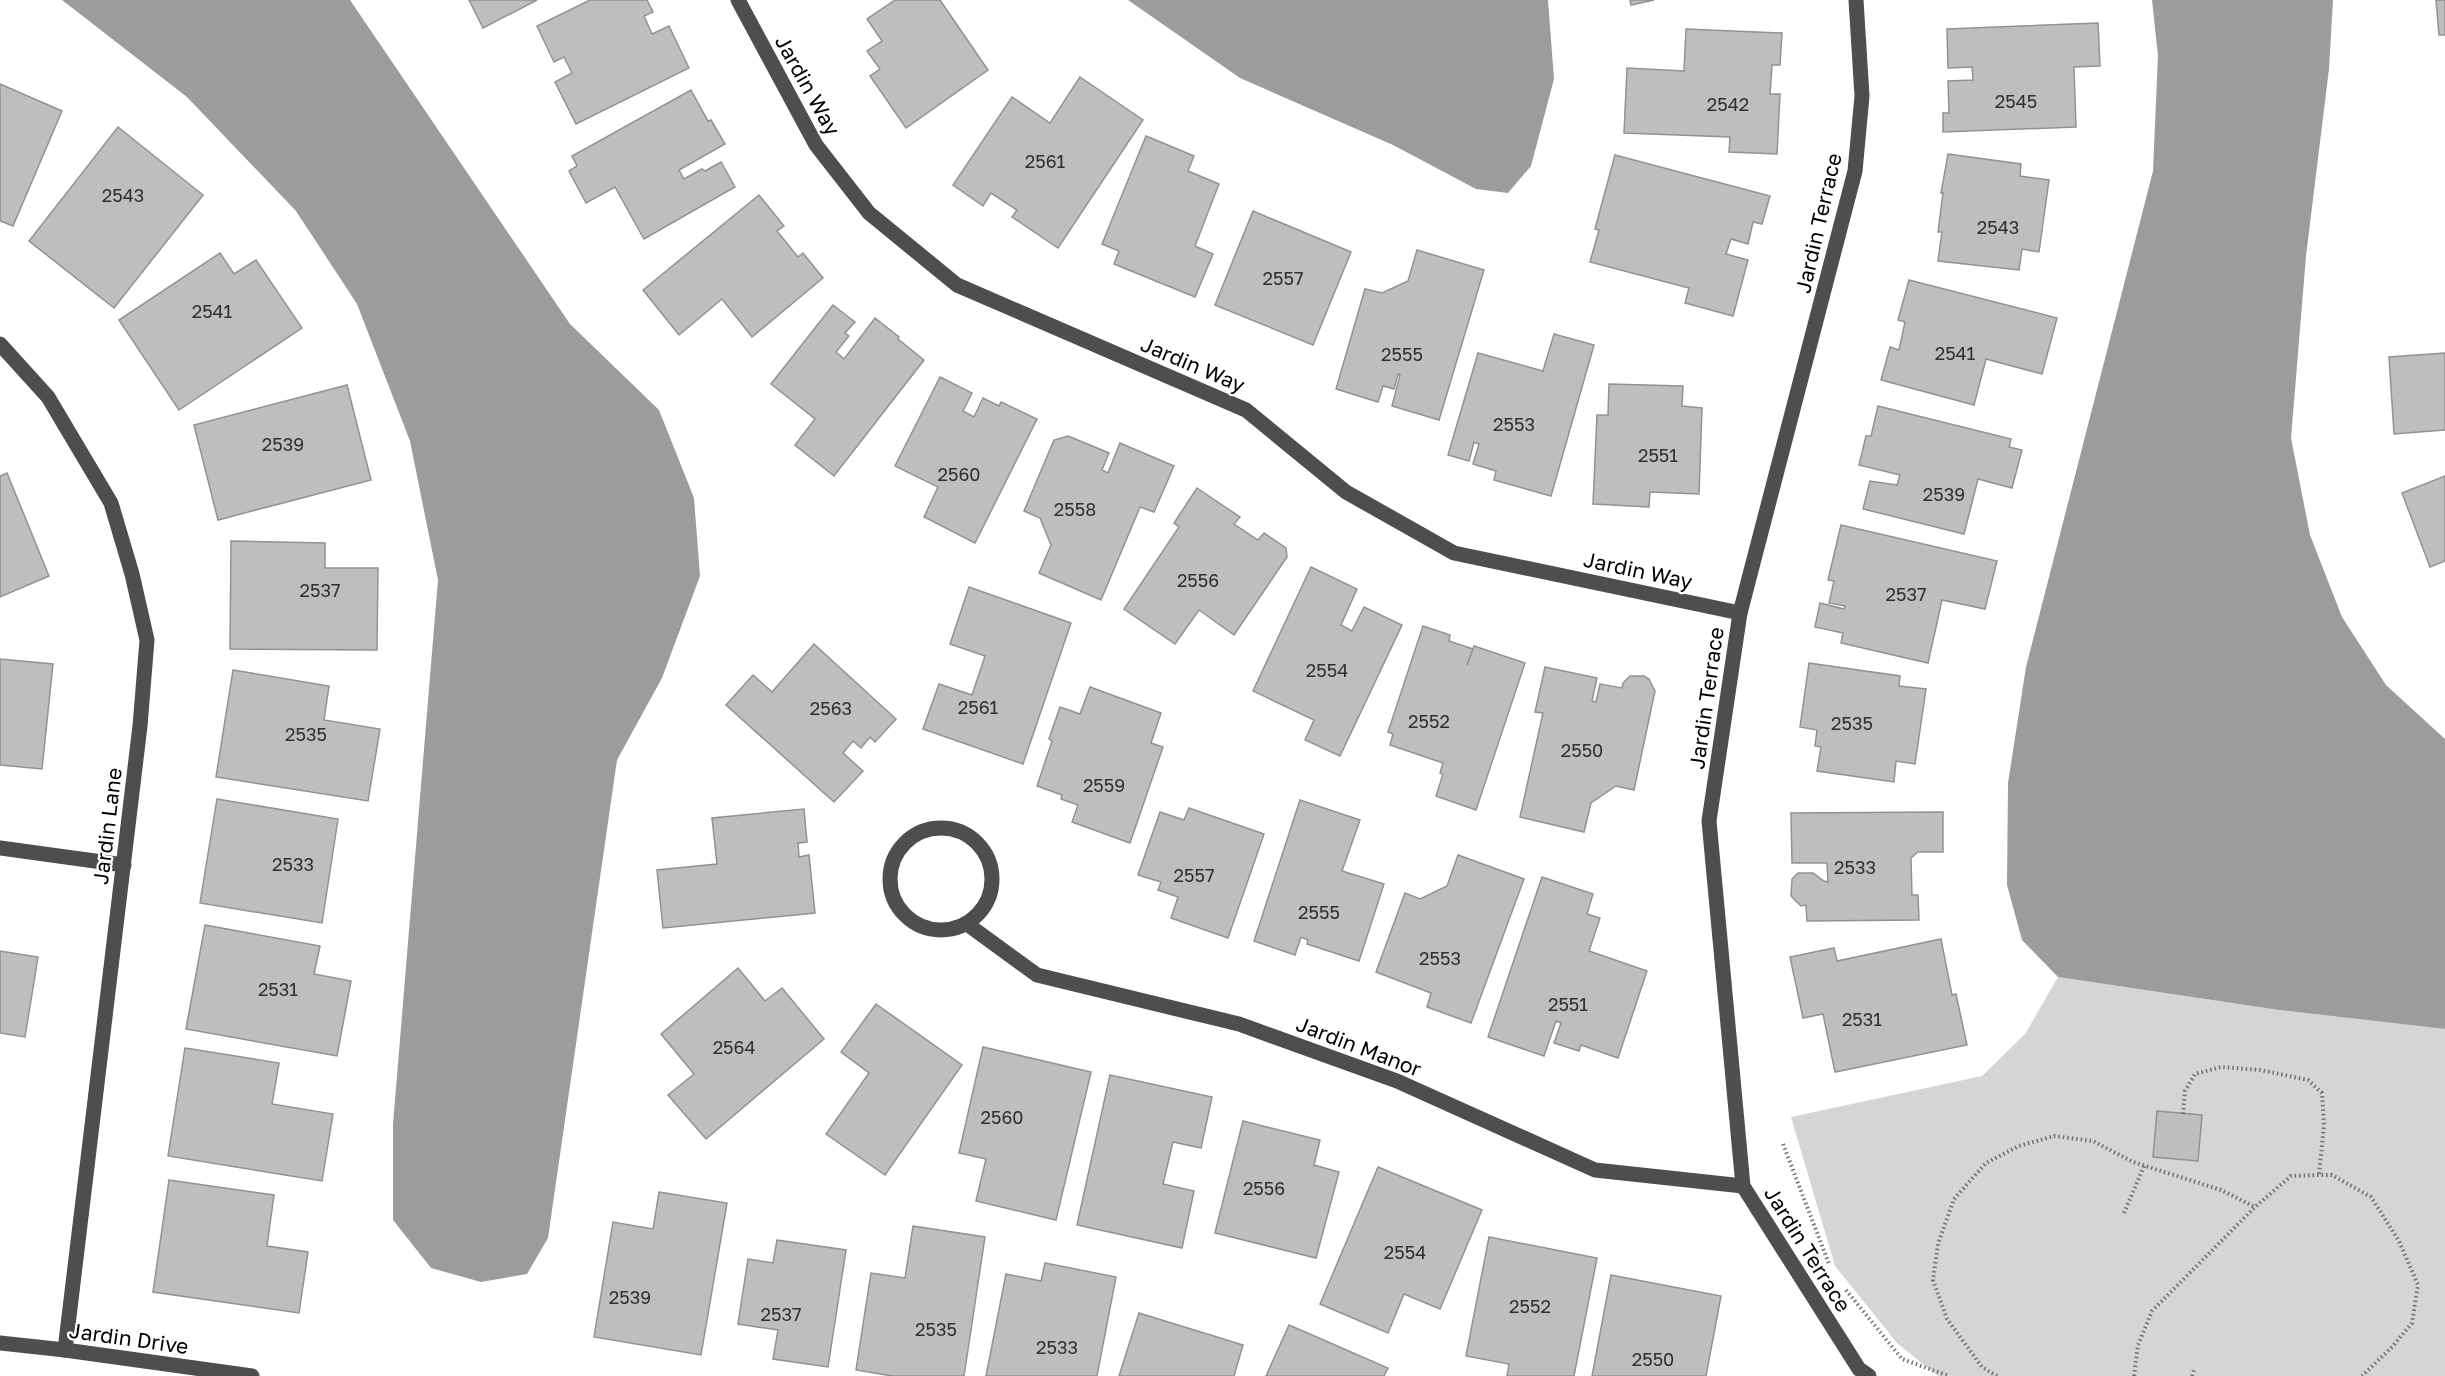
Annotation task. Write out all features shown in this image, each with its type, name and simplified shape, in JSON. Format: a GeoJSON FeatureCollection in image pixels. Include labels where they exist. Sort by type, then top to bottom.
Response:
{"type":"FeatureCollection","features":[{"type":"Feature","properties":{"kind":"street","name":"Jardin Way"},"geometry":{"type":"LineString","coordinates":[[738,0],[816,145],[869,213],[957,285],[1246,410],[1346,492],[1454,554],[1740,613]]}},
{"type":"Feature","properties":{"kind":"street","name":"Jardin Terrace"},"geometry":{"type":"LineString","coordinates":[[1856,0],[1862,96],[1855,171],[1740,613],[1709,821],[1743,1186],[1859,1369],[1869,1376]]}},
{"type":"Feature","properties":{"kind":"street","name":"Jardin Lane"},"geometry":{"type":"LineString","coordinates":[[0,344],[48,397],[111,503],[132,574],[147,640],[124,865],[65,1350]]}},
{"type":"Feature","properties":{"kind":"street"},"geometry":{"type":"LineString","coordinates":[[934,828],[954,829],[972,838],[985,853],[992,872],[990,892],[981,911],[967,924],[948,931],[927,930],[909,921],[896,906],[889,886],[890,866],[899,848],[915,834],[934,828]]}},
{"type":"Feature","properties":{"kind":"street"},"geometry":{"type":"LineString","coordinates":[[0,848],[124,865]]}},
{"type":"Feature","properties":{"kind":"street","name":"Jardin Manor"},"geometry":{"type":"LineString","coordinates":[[967,924],[1037,975],[1239,1024],[1397,1081],[1595,1170],[1743,1186]]}},
{"type":"Feature","properties":{"kind":"street","name":"Jardin Drive"},"geometry":{"type":"LineString","coordinates":[[0,1343],[252,1376]]}},
{"type":"Feature","properties":{"kind":"path"},"geometry":{"type":"LineString","coordinates":[[2183,1114],[2185,1091],[2195,1074],[2221,1067],[2260,1070],[2308,1080],[2322,1093],[2324,1125],[2319,1175]]}},
{"type":"Feature","properties":{"kind":"path"},"geometry":{"type":"LineString","coordinates":[[1998,1376],[1982,1367],[1947,1319],[1933,1280],[1938,1244],[1954,1199],[1986,1163],[2019,1146],[2054,1137],[2093,1141],[2133,1162],[2221,1190],[2254,1207]]}},
{"type":"Feature","properties":{"kind":"path"},"geometry":{"type":"LineString","coordinates":[[1783,1144],[1833,1275]]}},
{"type":"Feature","properties":{"kind":"path"},"geometry":{"type":"LineString","coordinates":[[2124,1213],[2145,1166]]}},
{"type":"Feature","properties":{"kind":"path"},"geometry":{"type":"LineString","coordinates":[[2134,1376],[2138,1345],[2152,1311],[2254,1207],[2291,1176],[2332,1175],[2371,1197],[2399,1241],[2418,1285],[2412,1323],[2392,1347],[2362,1376]]}},
{"type":"Feature","properties":{"kind":"path"},"geometry":{"type":"LineString","coordinates":[[1840,1283],[1902,1359],[1949,1376]]}},
{"type":"Feature","properties":{"kind":"path"},"geometry":{"type":"LineString","coordinates":[[2192,1376],[2194,1370]]}},
{"type":"Feature","properties":{"kind":"shaded area"},"geometry":{"type":"Polygon","coordinates":[[[62,0],[350,0],[570,324],[659,410],[694,498],[700,576],[662,678],[617,760],[548,1238],[527,1274],[481,1282],[431,1268],[393,1220],[393,1124],[438,580],[410,441],[357,304],[296,211],[187,97],[62,0]]]}},
{"type":"Feature","properties":{"kind":"shaded area"},"geometry":{"type":"Polygon","coordinates":[[[1128,0],[1548,0],[1554,79],[1531,166],[1508,193],[1476,189],[1393,145],[1240,78],[1128,0]]]}},
{"type":"Feature","properties":{"kind":"shaded area"},"geometry":{"type":"Polygon","coordinates":[[[2152,0],[2333,0],[2329,69],[2306,256],[2291,438],[2310,535],[2342,617],[2386,685],[2445,739],[2445,1029],[2279,1010],[2058,977],[2022,940],[2007,885],[2008,783],[2026,667],[2153,171],[2158,56],[2152,0]]]}},
{"type":"Feature","properties":{"kind":"shaded area"},"geometry":{"type":"Polygon","coordinates":[[[2058,977],[2279,1010],[2445,1029],[2445,1376],[1938,1376],[1898,1344],[1835,1266],[1791,1117],[1982,1076],[2025,1034],[2058,977]]]}},
{"type":"Feature","properties":{"kind":"building"},"geometry":{"type":"Polygon","coordinates":[[[469,0],[537,0],[483,28],[469,0]]]}},
{"type":"Feature","properties":{"kind":"building"},"geometry":{"type":"Polygon","coordinates":[[[590,0],[647,0],[653,12],[644,16],[652,34],[669,26],[689,68],[576,124],[555,82],[572,73],[564,57],[554,62],[537,26],[590,0]]]}},
{"type":"Feature","properties":{"kind":"building"},"geometry":{"type":"Polygon","coordinates":[[[895,0],[940,0],[988,70],[906,128],[870,76],[880,69],[867,51],[882,41],[867,19],[895,0]]]}},
{"type":"Feature","properties":{"kind":"building"},"geometry":{"type":"Polygon","coordinates":[[[1630,0],[1654,0],[1631,5],[1630,0]]]}},
{"type":"Feature","properties":{"kind":"building"},"geometry":{"type":"Polygon","coordinates":[[[2436,0],[2445,0],[2445,35],[2439,35],[2436,0]]]}},
{"type":"Feature","properties":{"kind":"building"},"geometry":{"type":"Polygon","coordinates":[[[2098,23],[2100,66],[2074,67],[2076,127],[1943,132],[1943,113],[1949,113],[1948,81],[1973,80],[1972,67],[1948,68],[1947,29],[2098,23]]]}},
{"type":"Feature","properties":{"kind":"building"},"geometry":{"type":"Polygon","coordinates":[[[1686,29],[1782,33],[1780,65],[1772,65],[1770,94],[1780,94],[1777,154],[1729,152],[1730,137],[1624,133],[1627,68],[1684,71],[1686,29]]]}},
{"type":"Feature","properties":{"kind":"building"},"geometry":{"type":"Polygon","coordinates":[[[1080,77],[1143,120],[1058,248],[1012,217],[1017,210],[991,193],[983,206],[953,185],[1012,97],[1050,123],[1080,77]]]}},
{"type":"Feature","properties":{"kind":"building"},"geometry":{"type":"Polygon","coordinates":[[[0,84],[62,111],[13,226],[0,221],[0,84]]]}},
{"type":"Feature","properties":{"kind":"building"},"geometry":{"type":"Polygon","coordinates":[[[691,90],[708,121],[711,120],[725,144],[679,170],[684,179],[721,162],[735,187],[644,239],[615,187],[586,203],[569,171],[577,166],[572,156],[691,90]]]}},
{"type":"Feature","properties":{"kind":"building"},"geometry":{"type":"Polygon","coordinates":[[[118,127],[203,195],[114,308],[29,241],[118,127]]]}},
{"type":"Feature","properties":{"kind":"building"},"geometry":{"type":"Polygon","coordinates":[[[1146,136],[1194,156],[1188,171],[1219,184],[1195,246],[1213,254],[1195,297],[1114,264],[1119,251],[1102,244],[1146,136]]]}},
{"type":"Feature","properties":{"kind":"building"},"geometry":{"type":"Polygon","coordinates":[[[1948,154],[2021,164],[2020,176],[2049,180],[2039,252],[2022,249],[2019,270],[1938,261],[1942,232],[1938,232],[1943,193],[1941,193],[1948,154]]]}},
{"type":"Feature","properties":{"kind":"building"},"geometry":{"type":"Polygon","coordinates":[[[1615,155],[1770,196],[1762,224],[1753,222],[1748,244],[1731,239],[1726,254],[1748,260],[1733,316],[1685,303],[1689,288],[1590,262],[1599,230],[1595,229],[1615,155]]]}},
{"type":"Feature","properties":{"kind":"building"},"geometry":{"type":"Polygon","coordinates":[[[759,195],[784,226],[777,231],[798,257],[803,253],[823,278],[752,337],[722,299],[679,335],[643,290],[759,195]]]}},
{"type":"Feature","properties":{"kind":"building"},"geometry":{"type":"Polygon","coordinates":[[[1253,211],[1351,252],[1313,345],[1215,305],[1253,211]]]}},
{"type":"Feature","properties":{"kind":"building"},"geometry":{"type":"Polygon","coordinates":[[[1417,250],[1484,270],[1439,420],[1392,406],[1400,375],[1398,374],[1394,389],[1383,386],[1378,402],[1336,389],[1365,289],[1382,293],[1408,281],[1417,250]]]}},
{"type":"Feature","properties":{"kind":"building"},"geometry":{"type":"Polygon","coordinates":[[[220,253],[234,274],[256,260],[302,328],[179,410],[119,320],[220,253]]]}},
{"type":"Feature","properties":{"kind":"building"},"geometry":{"type":"Polygon","coordinates":[[[1909,280],[2057,318],[2042,374],[1986,359],[1974,405],[1881,380],[1890,347],[1899,350],[1905,322],[1898,320],[1909,280]]]}},
{"type":"Feature","properties":{"kind":"building"},"geometry":{"type":"Polygon","coordinates":[[[833,305],[855,322],[845,333],[849,336],[836,352],[844,359],[875,318],[924,360],[834,476],[795,445],[815,419],[771,384],[833,305]]]}},
{"type":"Feature","properties":{"kind":"building"},"geometry":{"type":"Polygon","coordinates":[[[1554,334],[1594,345],[1551,496],[1494,480],[1496,471],[1473,464],[1479,444],[1474,442],[1469,461],[1448,455],[1478,353],[1543,371],[1554,334]]]}},
{"type":"Feature","properties":{"kind":"building"},"geometry":{"type":"Polygon","coordinates":[[[2445,353],[2445,430],[2394,434],[2389,357],[2445,353]]]}},
{"type":"Feature","properties":{"kind":"building"},"geometry":{"type":"Polygon","coordinates":[[[940,377],[972,393],[963,411],[974,417],[983,398],[999,406],[1001,402],[1037,419],[975,543],[924,517],[938,487],[895,466],[940,377]]]}},
{"type":"Feature","properties":{"kind":"building"},"geometry":{"type":"Polygon","coordinates":[[[1609,384],[1683,386],[1682,406],[1702,408],[1699,494],[1650,492],[1649,507],[1593,504],[1597,415],[1608,415],[1609,384]]]}},
{"type":"Feature","properties":{"kind":"building"},"geometry":{"type":"Polygon","coordinates":[[[347,385],[371,480],[218,520],[194,425],[347,385]]]}},
{"type":"Feature","properties":{"kind":"building"},"geometry":{"type":"Polygon","coordinates":[[[1878,406],[2011,439],[2009,447],[2022,450],[2012,488],[1978,479],[1964,534],[1863,509],[1870,481],[1897,485],[1900,475],[1859,465],[1866,436],[1871,436],[1878,406]]]}},
{"type":"Feature","properties":{"kind":"building"},"geometry":{"type":"Polygon","coordinates":[[[1068,436],[1109,453],[1102,470],[1108,473],[1120,443],[1174,466],[1154,512],[1140,507],[1101,600],[1039,573],[1051,545],[1040,518],[1024,511],[1054,440],[1068,436]]]}},
{"type":"Feature","properties":{"kind":"building"},"geometry":{"type":"Polygon","coordinates":[[[7,473],[49,576],[0,597],[0,476],[7,473]]]}},
{"type":"Feature","properties":{"kind":"building"},"geometry":{"type":"Polygon","coordinates":[[[2445,476],[2445,561],[2430,567],[2402,493],[2445,476]]]}},
{"type":"Feature","properties":{"kind":"building"},"geometry":{"type":"Polygon","coordinates":[[[1197,488],[1240,517],[1234,524],[1258,540],[1264,533],[1286,548],[1287,557],[1234,635],[1199,610],[1175,644],[1124,609],[1179,527],[1174,523],[1197,488]]]}},
{"type":"Feature","properties":{"kind":"building"},"geometry":{"type":"Polygon","coordinates":[[[1841,525],[1997,561],[1985,609],[1942,600],[1928,663],[1841,643],[1843,633],[1815,627],[1820,603],[1844,609],[1845,606],[1829,603],[1834,581],[1828,580],[1841,525]]]}},
{"type":"Feature","properties":{"kind":"building"},"geometry":{"type":"Polygon","coordinates":[[[231,541],[325,543],[325,568],[378,568],[377,650],[230,649],[231,541]]]}},
{"type":"Feature","properties":{"kind":"building"},"geometry":{"type":"Polygon","coordinates":[[[1311,567],[1357,589],[1341,625],[1352,631],[1364,607],[1402,625],[1340,756],[1305,740],[1314,720],[1253,691],[1311,567]]]}},
{"type":"Feature","properties":{"kind":"building"},"geometry":{"type":"Polygon","coordinates":[[[969,587],[1071,623],[1023,764],[923,729],[939,684],[972,695],[985,656],[950,644],[969,587]]]}},
{"type":"Feature","properties":{"kind":"building"},"geometry":{"type":"Polygon","coordinates":[[[1423,626],[1450,635],[1449,641],[1473,649],[1474,646],[1525,663],[1476,810],[1436,796],[1443,774],[1440,773],[1443,763],[1390,745],[1393,734],[1388,732],[1423,626]]]}},
{"type":"Feature","properties":{"kind":"building"},"geometry":{"type":"Polygon","coordinates":[[[814,644],[896,719],[875,742],[870,737],[861,748],[853,741],[843,753],[863,771],[834,802],[726,705],[753,675],[772,692],[814,644]]]}},
{"type":"Feature","properties":{"kind":"building"},"geometry":{"type":"Polygon","coordinates":[[[0,659],[53,664],[42,769],[0,765],[0,659]]]}},
{"type":"Feature","properties":{"kind":"building"},"geometry":{"type":"Polygon","coordinates":[[[1809,663],[1900,676],[1899,686],[1926,689],[1915,764],[1896,761],[1894,782],[1817,771],[1821,747],[1815,746],[1817,730],[1800,727],[1809,663]]]}},
{"type":"Feature","properties":{"kind":"building"},"geometry":{"type":"Polygon","coordinates":[[[1545,667],[1597,678],[1592,701],[1596,702],[1600,684],[1622,688],[1623,683],[1630,676],[1644,676],[1649,679],[1655,691],[1634,790],[1616,786],[1591,803],[1584,832],[1520,817],[1543,713],[1535,712],[1545,667]]]}},
{"type":"Feature","properties":{"kind":"building"},"geometry":{"type":"Polygon","coordinates":[[[233,670],[329,686],[324,720],[380,729],[368,801],[216,777],[233,670]]]}},
{"type":"Feature","properties":{"kind":"building"},"geometry":{"type":"Polygon","coordinates":[[[1090,687],[1161,713],[1151,743],[1163,747],[1130,843],[1072,822],[1078,805],[1061,799],[1062,795],[1037,786],[1052,741],[1049,739],[1060,707],[1080,714],[1090,687]]]}},
{"type":"Feature","properties":{"kind":"building"},"geometry":{"type":"Polygon","coordinates":[[[217,799],[338,819],[322,923],[200,903],[217,799]]]}},
{"type":"Feature","properties":{"kind":"building"},"geometry":{"type":"Polygon","coordinates":[[[1300,800],[1360,820],[1342,871],[1384,884],[1359,961],[1307,944],[1308,940],[1301,937],[1295,955],[1254,941],[1300,800]]]}},
{"type":"Feature","properties":{"kind":"building"},"geometry":{"type":"Polygon","coordinates":[[[1189,808],[1264,834],[1228,938],[1171,918],[1178,897],[1158,890],[1161,882],[1138,875],[1160,812],[1184,820],[1189,808]]]}},
{"type":"Feature","properties":{"kind":"building"},"geometry":{"type":"Polygon","coordinates":[[[804,809],[807,842],[798,843],[799,857],[809,855],[815,913],[663,928],[657,870],[717,864],[712,818],[804,809]]]}},
{"type":"Feature","properties":{"kind":"building"},"geometry":{"type":"Polygon","coordinates":[[[1943,812],[1943,852],[1918,852],[1911,858],[1912,895],[1918,895],[1919,920],[1807,921],[1806,905],[1801,906],[1791,896],[1792,879],[1798,873],[1813,873],[1828,882],[1827,863],[1792,863],[1791,813],[1943,812]]]}},
{"type":"Feature","properties":{"kind":"building"},"geometry":{"type":"Polygon","coordinates":[[[1458,855],[1524,879],[1471,1023],[1427,1007],[1431,993],[1376,972],[1405,893],[1420,899],[1447,886],[1458,855]]]}},
{"type":"Feature","properties":{"kind":"building"},"geometry":{"type":"Polygon","coordinates":[[[1542,877],[1593,894],[1587,914],[1600,918],[1589,951],[1647,971],[1618,1058],[1581,1045],[1579,1051],[1554,1043],[1561,1023],[1556,1021],[1544,1056],[1488,1037],[1542,877]]]}},
{"type":"Feature","properties":{"kind":"building"},"geometry":{"type":"Polygon","coordinates":[[[205,925],[320,946],[314,974],[351,981],[337,1056],[186,1029],[205,925]]]}},
{"type":"Feature","properties":{"kind":"building"},"geometry":{"type":"Polygon","coordinates":[[[1941,939],[1952,995],[1956,994],[1967,1045],[1835,1072],[1823,1014],[1803,1018],[1790,957],[1834,948],[1837,961],[1941,939]]]}},
{"type":"Feature","properties":{"kind":"building"},"geometry":{"type":"Polygon","coordinates":[[[0,951],[38,957],[25,1037],[0,1033],[0,951]]]}},
{"type":"Feature","properties":{"kind":"building"},"geometry":{"type":"Polygon","coordinates":[[[738,968],[765,1001],[782,988],[824,1039],[706,1139],[668,1095],[694,1074],[661,1034],[738,968]]]}},
{"type":"Feature","properties":{"kind":"building"},"geometry":{"type":"Polygon","coordinates":[[[876,1004],[962,1065],[885,1175],[826,1134],[869,1073],[841,1052],[876,1004]]]}},
{"type":"Feature","properties":{"kind":"building"},"geometry":{"type":"Polygon","coordinates":[[[983,1047],[1091,1072],[1056,1220],[976,1201],[986,1159],[959,1153],[983,1047]]]}},
{"type":"Feature","properties":{"kind":"building"},"geometry":{"type":"Polygon","coordinates":[[[185,1048],[279,1063],[272,1104],[333,1114],[322,1181],[168,1156],[185,1048]]]}},
{"type":"Feature","properties":{"kind":"building"},"geometry":{"type":"Polygon","coordinates":[[[1110,1075],[1212,1097],[1201,1148],[1173,1142],[1163,1184],[1194,1191],[1182,1248],[1077,1225],[1110,1075]]]}},
{"type":"Feature","properties":{"kind":"building"},"geometry":{"type":"Polygon","coordinates":[[[2157,1111],[2202,1115],[2198,1161],[2153,1157],[2157,1111]]]}},
{"type":"Feature","properties":{"kind":"building"},"geometry":{"type":"Polygon","coordinates":[[[1243,1121],[1320,1140],[1314,1165],[1339,1172],[1316,1258],[1215,1233],[1243,1121]]]}},
{"type":"Feature","properties":{"kind":"building"},"geometry":{"type":"Polygon","coordinates":[[[1378,1167],[1482,1210],[1440,1309],[1404,1294],[1388,1333],[1320,1304],[1378,1167]]]}},
{"type":"Feature","properties":{"kind":"building"},"geometry":{"type":"Polygon","coordinates":[[[169,1180],[274,1195],[267,1246],[308,1252],[299,1313],[153,1292],[169,1180]]]}},
{"type":"Feature","properties":{"kind":"building"},"geometry":{"type":"Polygon","coordinates":[[[659,1192],[727,1203],[701,1355],[594,1337],[613,1222],[653,1229],[659,1192]]]}},
{"type":"Feature","properties":{"kind":"building"},"geometry":{"type":"Polygon","coordinates":[[[913,1226],[985,1237],[964,1376],[892,1376],[856,1370],[871,1273],[905,1278],[913,1226]]]}},
{"type":"Feature","properties":{"kind":"building"},"geometry":{"type":"Polygon","coordinates":[[[1489,1237],[1597,1258],[1574,1376],[1507,1376],[1509,1364],[1466,1356],[1489,1237]]]}},
{"type":"Feature","properties":{"kind":"building"},"geometry":{"type":"Polygon","coordinates":[[[777,1240],[846,1250],[828,1367],[773,1359],[778,1330],[738,1324],[748,1259],[773,1263],[777,1240]]]}},
{"type":"Feature","properties":{"kind":"building"},"geometry":{"type":"Polygon","coordinates":[[[1045,1263],[1116,1277],[1097,1376],[986,1376],[1006,1274],[1041,1281],[1045,1263]]]}},
{"type":"Feature","properties":{"kind":"building"},"geometry":{"type":"Polygon","coordinates":[[[1611,1275],[1721,1296],[1706,1376],[1592,1376],[1611,1275]]]}},
{"type":"Feature","properties":{"kind":"building"},"geometry":{"type":"Polygon","coordinates":[[[1139,1313],[1243,1345],[1234,1376],[1119,1376],[1139,1313]]]}},
{"type":"Feature","properties":{"kind":"building"},"geometry":{"type":"Polygon","coordinates":[[[1289,1325],[1388,1368],[1384,1376],[1266,1376],[1289,1325]]]}}]}
